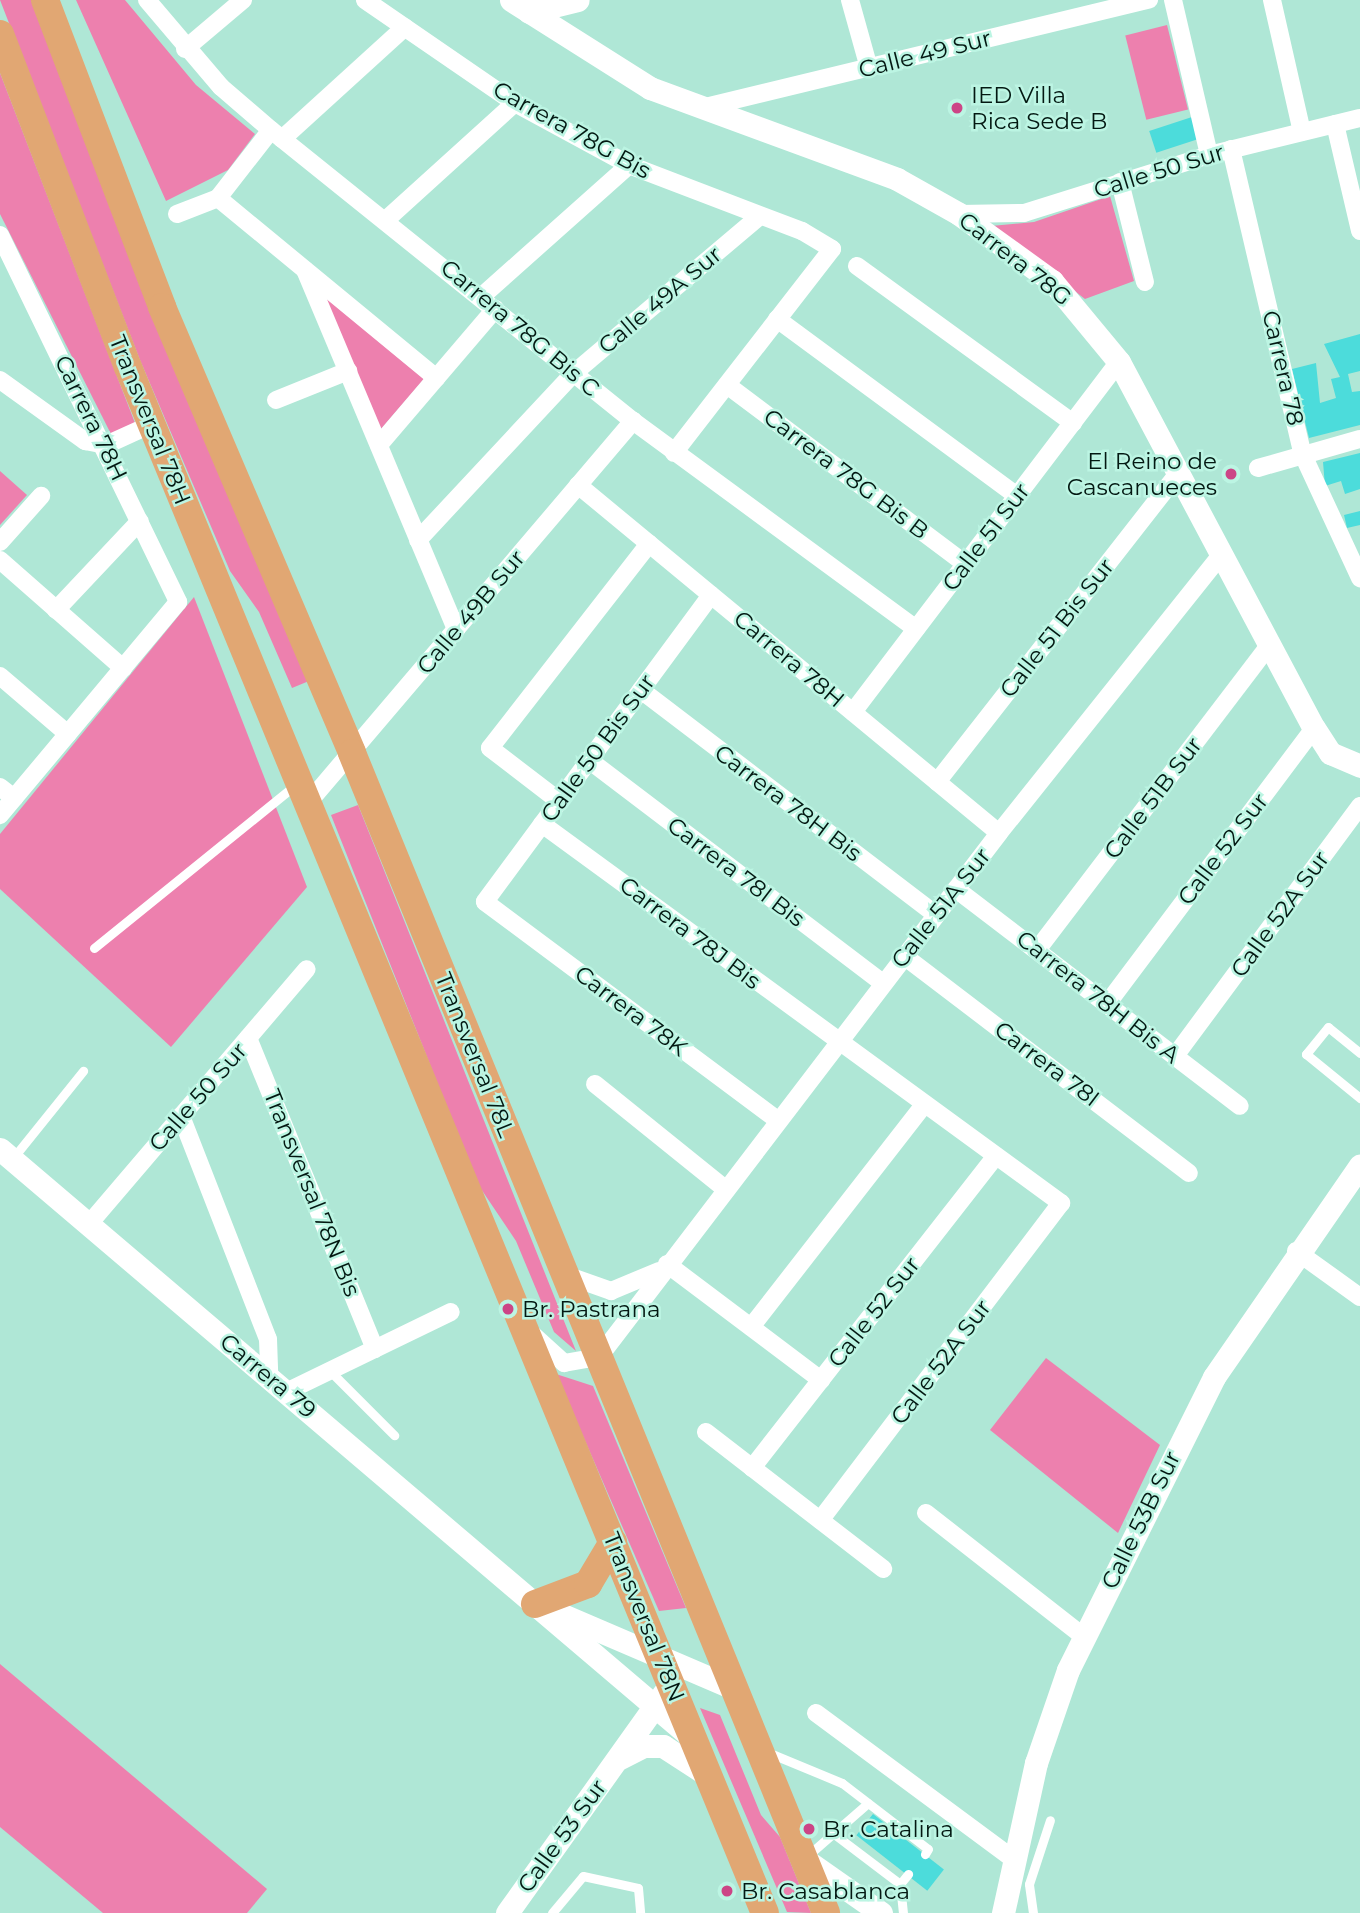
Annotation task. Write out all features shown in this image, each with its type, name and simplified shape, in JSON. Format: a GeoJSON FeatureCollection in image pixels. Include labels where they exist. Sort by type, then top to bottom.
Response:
{"type":"FeatureCollection","features":[{"type":"Feature","properties":{"kind":"main road"},"geometry":{"type":"LineString","coordinates":[[45,0],[162,307],[352,753]]}},
{"type":"Feature","properties":{"kind":"main road","name":"Transversal 78H"},"geometry":{"type":"LineString","coordinates":[[0,34],[152,424],[304,792]]}},
{"type":"Feature","properties":{"kind":"main road","name":"Transversal 78L"},"geometry":{"type":"LineString","coordinates":[[352,753],[599,1357]]}},
{"type":"Feature","properties":{"kind":"main road"},"geometry":{"type":"LineString","coordinates":[[304,792],[522,1322]]}},
{"type":"Feature","properties":{"kind":"main road","name":"Transversal 78N"},"geometry":{"type":"LineString","coordinates":[[522,1322],[765,1913]]}},
{"type":"Feature","properties":{"kind":"main road"},"geometry":{"type":"LineString","coordinates":[[599,1357],[826,1913]]}},
{"type":"Feature","properties":{"kind":"main road"},"geometry":{"type":"LineString","coordinates":[[536,1604],[588,1584],[612,1542]]}},
{"type":"Feature","properties":{"kind":"street","name":"Carrera 78G Bis C"},"geometry":{"type":"LineString","coordinates":[[147,0],[185,49],[276,134],[388,218],[495,309],[674,453],[916,629]]}},
{"type":"Feature","properties":{"kind":"street"},"geometry":{"type":"LineString","coordinates":[[185,49],[243,0]]}},
{"type":"Feature","properties":{"kind":"street","name":"Carrera 78G Bis"},"geometry":{"type":"LineString","coordinates":[[365,0],[515,103],[629,165],[760,215],[832,249],[777,320]]}},
{"type":"Feature","properties":{"kind":"street"},"geometry":{"type":"LineString","coordinates":[[520,6],[578,0]]}},
{"type":"Feature","properties":{"kind":"street"},"geometry":{"type":"LineString","coordinates":[[850,0],[869,68]]}},
{"type":"Feature","properties":{"kind":"street","name":"Calle 49 Sur"},"geometry":{"type":"LineString","coordinates":[[701,108],[1149,0]]}},
{"type":"Feature","properties":{"kind":"street"},"geometry":{"type":"LineString","coordinates":[[1173,0],[1209,155]]}},
{"type":"Feature","properties":{"kind":"street"},"geometry":{"type":"LineString","coordinates":[[1272,0],[1302,132]]}},
{"type":"Feature","properties":{"kind":"street","name":"Carrera 78G"},"geometry":{"type":"LineString","coordinates":[[520,6],[614,69],[701,108],[897,179],[959,214],[1052,281],[1119,362],[1314,728],[1353,765]]}},
{"type":"Feature","properties":{"kind":"street"},"geometry":{"type":"LineString","coordinates":[[177,214],[218,198],[276,134],[405,27]]}},
{"type":"Feature","properties":{"kind":"street"},"geometry":{"type":"LineString","coordinates":[[388,218],[515,103]]}},
{"type":"Feature","properties":{"kind":"street","name":"Calle 50 Sur"},"geometry":{"type":"LineString","coordinates":[[959,214],[1008,216],[1209,155],[1360,118]]}},
{"type":"Feature","properties":{"kind":"street"},"geometry":{"type":"LineString","coordinates":[[1335,124],[1360,231]]}},
{"type":"Feature","properties":{"kind":"street","name":"Carrera 78"},"geometry":{"type":"LineString","coordinates":[[1231,149],[1303,455],[1360,578]]}},
{"type":"Feature","properties":{"kind":"street"},"geometry":{"type":"LineString","coordinates":[[481,297],[629,165]]}},
{"type":"Feature","properties":{"kind":"street"},"geometry":{"type":"LineString","coordinates":[[1120,182],[1145,282]]}},
{"type":"Feature","properties":{"kind":"street"},"geometry":{"type":"LineString","coordinates":[[218,198],[436,378]]}},
{"type":"Feature","properties":{"kind":"street","name":"Calle 49A Sur"},"geometry":{"type":"LineString","coordinates":[[418,540],[574,373],[760,215]]}},
{"type":"Feature","properties":{"kind":"street","name":"Carrera 78H"},"geometry":{"type":"LineString","coordinates":[[0,235],[106,445],[178,602],[123,668]]}},
{"type":"Feature","properties":{"kind":"street"},"geometry":{"type":"LineString","coordinates":[[857,266],[1073,423]]}},
{"type":"Feature","properties":{"kind":"street"},"geometry":{"type":"LineString","coordinates":[[305,270],[456,630]]}},
{"type":"Feature","properties":{"kind":"street"},"geometry":{"type":"LineString","coordinates":[[379,445],[495,309]]}},
{"type":"Feature","properties":{"kind":"street"},"geometry":{"type":"LineString","coordinates":[[674,453],[777,320],[1017,496]]}},
{"type":"Feature","properties":{"kind":"street","name":"Calle 51 Sur"},"geometry":{"type":"LineString","coordinates":[[853,712],[1119,362]]}},
{"type":"Feature","properties":{"kind":"street"},"geometry":{"type":"LineString","coordinates":[[276,400],[348,371]]}},
{"type":"Feature","properties":{"kind":"street"},"geometry":{"type":"LineString","coordinates":[[0,380],[70,434],[106,445],[152,424]]}},
{"type":"Feature","properties":{"kind":"street","name":"Carrera 78G Bis B"},"geometry":{"type":"LineString","coordinates":[[727,384],[965,564]]}},
{"type":"Feature","properties":{"kind":"street","name":"Calle 49B Sur"},"geometry":{"type":"LineString","coordinates":[[304,792],[352,753],[633,421]]}},
{"type":"Feature","properties":{"kind":"street"},"geometry":{"type":"LineString","coordinates":[[1258,468],[1360,439]]}},
{"type":"Feature","properties":{"kind":"street","name":"Calle 51 Bis Sur"},"geometry":{"type":"LineString","coordinates":[[937,782],[1178,474]]}},
{"type":"Feature","properties":{"kind":"street","name":"Carrera 78H"},"geometry":{"type":"LineString","coordinates":[[578,485],[999,833]]}},
{"type":"Feature","properties":{"kind":"street"},"geometry":{"type":"LineString","coordinates":[[0,542],[41,496]]}},
{"type":"Feature","properties":{"kind":"street"},"geometry":{"type":"LineString","coordinates":[[56,610],[140,521]]}},
{"type":"Feature","properties":{"kind":"street"},"geometry":{"type":"LineString","coordinates":[[559,801],[490,748],[649,544]]}},
{"type":"Feature","properties":{"kind":"street","name":"Calle 51A Sur"},"geometry":{"type":"LineString","coordinates":[[599,1357],[667,1264],[999,833],[1220,556]]}},
{"type":"Feature","properties":{"kind":"street"},"geometry":{"type":"LineString","coordinates":[[0,560],[123,668],[68,734],[7,793],[0,815]]}},
{"type":"Feature","properties":{"kind":"street","name":"Calle 50 Bis Sur"},"geometry":{"type":"LineString","coordinates":[[485,902],[711,595]]}},
{"type":"Feature","properties":{"kind":"street","name":"Calle 51B Sur"},"geometry":{"type":"LineString","coordinates":[[1037,950],[1269,646]]}},
{"type":"Feature","properties":{"kind":"street"},"geometry":{"type":"LineString","coordinates":[[0,676],[68,734]]}},
{"type":"Feature","properties":{"kind":"street","name":"Carrera 78H Bis"},"geometry":{"type":"LineString","coordinates":[[641,690],[936,915]]}},
{"type":"Feature","properties":{"kind":"street","name":"Calle 52 Sur"},"geometry":{"type":"LineString","coordinates":[[1107,1004],[1314,728]]}},
{"type":"Feature","properties":{"kind":"street","name":"Carrera 78I Bis"},"geometry":{"type":"LineString","coordinates":[[589,760],[883,984]]}},
{"type":"Feature","properties":{"kind":"street","name":"Calle 52A Sur"},"geometry":{"type":"LineString","coordinates":[[1175,1056],[1360,806]]}},
{"type":"Feature","properties":{"kind":"street","name":"Carrera 78J Bis"},"geometry":{"type":"LineString","coordinates":[[542,824],[837,1043],[1061,1203]]}},
{"type":"Feature","properties":{"kind":"street","name":"Carrera 78H Bis A"},"geometry":{"type":"LineString","coordinates":[[956,889],[1240,1106]]}},
{"type":"Feature","properties":{"kind":"street","name":"Carrera 78K"},"geometry":{"type":"LineString","coordinates":[[485,902],[778,1120]]}},
{"type":"Feature","properties":{"kind":"street","name":"Carrera 78I"},"geometry":{"type":"LineString","coordinates":[[904,956],[1189,1173]]}},
{"type":"Feature","properties":{"kind":"street","name":"Calle 50 Sur"},"geometry":{"type":"LineString","coordinates":[[89,1224],[307,969]]}},
{"type":"Feature","properties":{"kind":"street","name":"Transversal 78N Bis"},"geometry":{"type":"LineString","coordinates":[[248,1038],[375,1349]]}},
{"type":"Feature","properties":{"kind":"street"},"geometry":{"type":"LineString","coordinates":[[595,1084],[725,1189]]}},
{"type":"Feature","properties":{"kind":"street"},"geometry":{"type":"LineString","coordinates":[[751,1327],[924,1105]]}},
{"type":"Feature","properties":{"kind":"street"},"geometry":{"type":"LineString","coordinates":[[181,1116],[268,1339],[278,1385],[330,1371],[451,1312]]}},
{"type":"Feature","properties":{"kind":"street","name":"Carrera 79"},"geometry":{"type":"LineString","coordinates":[[6,1154],[694,1739]]}},
{"type":"Feature","properties":{"kind":"street","name":"Calle 52 Sur"},"geometry":{"type":"LineString","coordinates":[[752,1468],[996,1156]]}},
{"type":"Feature","properties":{"kind":"street","name":"Calle 53B Sur"},"geometry":{"type":"LineString","coordinates":[[1003,1913],[1045,1732],[1084,1637],[1207,1391],[1296,1251],[1360,1165]]}},
{"type":"Feature","properties":{"kind":"street","name":"Calle 52A Sur"},"geometry":{"type":"LineString","coordinates":[[820,1520],[1061,1203]]}},
{"type":"Feature","properties":{"kind":"street"},"geometry":{"type":"LineString","coordinates":[[1296,1251],[1360,1297]]}},
{"type":"Feature","properties":{"kind":"street"},"geometry":{"type":"LineString","coordinates":[[667,1264],[821,1380]]}},
{"type":"Feature","properties":{"kind":"street","name":"Calle 51A Sur"},"geometry":{"type":"LineString","coordinates":[[565,1275],[598,1290],[623,1290],[667,1264]]}},
{"type":"Feature","properties":{"kind":"street"},"geometry":{"type":"LineString","coordinates":[[522,1322],[564,1363],[599,1357]]}},
{"type":"Feature","properties":{"kind":"street"},"geometry":{"type":"LineString","coordinates":[[706,1432],[883,1569]]}},
{"type":"Feature","properties":{"kind":"street"},"geometry":{"type":"LineString","coordinates":[[926,1513],[1084,1637]]}},
{"type":"Feature","properties":{"kind":"street","name":"Carrera 79"},"geometry":{"type":"LineString","coordinates":[[536,1604],[735,1689]]}},
{"type":"Feature","properties":{"kind":"street","name":"Calle 53 Sur"},"geometry":{"type":"LineString","coordinates":[[507,1913],[671,1683]]}},
{"type":"Feature","properties":{"kind":"street"},"geometry":{"type":"LineString","coordinates":[[816,1713],[1015,1860]]}},
{"type":"Feature","properties":{"kind":"street","name":"Calle 53 Sur"},"geometry":{"type":"LineString","coordinates":[[617,1759],[645,1746],[663,1746],[709,1776]]}},
{"type":"Feature","properties":{"kind":"street"},"geometry":{"type":"LineString","coordinates":[[804,1859],[881,1913]]}},
{"type":"Feature","properties":{"kind":"lane"},"geometry":{"type":"LineString","coordinates":[[94,948],[304,792]]}},
{"type":"Feature","properties":{"kind":"lane"},"geometry":{"type":"LineString","coordinates":[[1360,1053],[1328,1027],[1306,1054],[1360,1098]]}},
{"type":"Feature","properties":{"kind":"lane"},"geometry":{"type":"LineString","coordinates":[[6,1154],[83,1071]]}},
{"type":"Feature","properties":{"kind":"lane"},"geometry":{"type":"LineString","coordinates":[[330,1371],[394,1435]]}},
{"type":"Feature","properties":{"kind":"lane"},"geometry":{"type":"LineString","coordinates":[[759,1748],[842,1783],[928,1849],[925,1854]]}},
{"type":"Feature","properties":{"kind":"lane"},"geometry":{"type":"LineString","coordinates":[[804,1859],[868,1803]]}},
{"type":"Feature","properties":{"kind":"lane"},"geometry":{"type":"LineString","coordinates":[[1033,1913],[1029,1884],[1050,1820]]}},
{"type":"Feature","properties":{"kind":"lane"},"geometry":{"type":"LineString","coordinates":[[834,1833],[900,1884]]}},
{"type":"Feature","properties":{"kind":"lane"},"geometry":{"type":"LineString","coordinates":[[903,1913],[900,1884],[908,1874]]}},
{"type":"Feature","properties":{"kind":"lane"},"geometry":{"type":"LineString","coordinates":[[552,1913],[583,1876],[638,1888],[639,1913]]}},
{"type":"Feature","properties":{"kind":"shaded area"},"geometry":{"type":"Polygon","coordinates":[[[0,0],[31,0],[309,681],[292,688],[259,612],[230,571],[140,360],[0,0]]]}},
{"type":"Feature","properties":{"kind":"shaded area"},"geometry":{"type":"Polygon","coordinates":[[[76,0],[125,0],[196,85],[255,134],[228,170],[166,201],[76,0]]]}},
{"type":"Feature","properties":{"kind":"shaded area"},"geometry":{"type":"Polygon","coordinates":[[[1167,25],[1188,109],[1146,120],[1125,35],[1167,25]]]}},
{"type":"Feature","properties":{"kind":"shaded area"},"geometry":{"type":"Polygon","coordinates":[[[0,73],[135,423],[111,434],[0,214],[0,73]]]}},
{"type":"Feature","properties":{"kind":"shaded area"},"geometry":{"type":"Polygon","coordinates":[[[1110,196],[1134,281],[1085,299],[991,226],[1034,222],[1110,196]]]}},
{"type":"Feature","properties":{"kind":"shaded area"},"geometry":{"type":"Polygon","coordinates":[[[321,294],[424,379],[381,429],[321,294]]]}},
{"type":"Feature","properties":{"kind":"shaded area"},"geometry":{"type":"Polygon","coordinates":[[[0,471],[27,495],[0,525],[0,471]]]}},
{"type":"Feature","properties":{"kind":"shaded area"},"geometry":{"type":"Polygon","coordinates":[[[194,597],[307,887],[171,1047],[0,889],[0,834],[194,597]]]}},
{"type":"Feature","properties":{"kind":"shaded area"},"geometry":{"type":"Polygon","coordinates":[[[358,805],[576,1351],[554,1332],[516,1241],[477,1183],[331,815],[358,805]]]}},
{"type":"Feature","properties":{"kind":"shaded area"},"geometry":{"type":"Polygon","coordinates":[[[1046,1358],[1160,1445],[1118,1533],[990,1430],[1046,1358]]]}},
{"type":"Feature","properties":{"kind":"shaded area"},"geometry":{"type":"Polygon","coordinates":[[[556,1374],[593,1386],[686,1608],[659,1611],[556,1374]]]}},
{"type":"Feature","properties":{"kind":"shaded area"},"geometry":{"type":"Polygon","coordinates":[[[0,1664],[267,1889],[247,1913],[103,1913],[0,1827],[0,1664]]]}},
{"type":"Feature","properties":{"kind":"shaded area"},"geometry":{"type":"Polygon","coordinates":[[[700,1708],[720,1715],[761,1815],[780,1837],[811,1913],[787,1912],[700,1708]]]}},
{"type":"Feature","properties":{"kind":"building"},"geometry":{"type":"Polygon","coordinates":[[[1192,117],[1199,139],[1156,153],[1149,131],[1192,117]]]}},
{"type":"Feature","properties":{"kind":"building"},"geometry":{"type":"Polygon","coordinates":[[[1360,334],[1360,371],[1348,374],[1352,392],[1360,391],[1360,425],[1309,438],[1292,369],[1316,363],[1320,403],[1336,398],[1331,379],[1340,377],[1324,344],[1360,334]]]}},
{"type":"Feature","properties":{"kind":"building"},"geometry":{"type":"Polygon","coordinates":[[[1360,453],[1360,489],[1345,494],[1341,481],[1325,486],[1323,462],[1360,453]]]}},
{"type":"Feature","properties":{"kind":"building"},"geometry":{"type":"Polygon","coordinates":[[[1360,511],[1360,525],[1347,528],[1344,515],[1360,511]]]}},
{"type":"Feature","properties":{"kind":"building"},"geometry":{"type":"Polygon","coordinates":[[[873,1814],[944,1869],[927,1891],[856,1835],[873,1814]]]}},
{"type":"Feature","properties":{"kind":"place","name":"IED Villa Rica Sede B"},"geometry":{"type":"Point","coordinates":[957,108]}},
{"type":"Feature","properties":{"kind":"place","name":"El Reino de Cascanueces"},"geometry":{"type":"Point","coordinates":[1231,474]}},
{"type":"Feature","properties":{"kind":"place","name":"Br. Pastrana"},"geometry":{"type":"Point","coordinates":[508,1309]}},
{"type":"Feature","properties":{"kind":"place","name":"Br. Catalina"},"geometry":{"type":"Point","coordinates":[809,1829]}},
{"type":"Feature","properties":{"kind":"place","name":"Br. Casablanca"},"geometry":{"type":"Point","coordinates":[727,1891]}}]}
